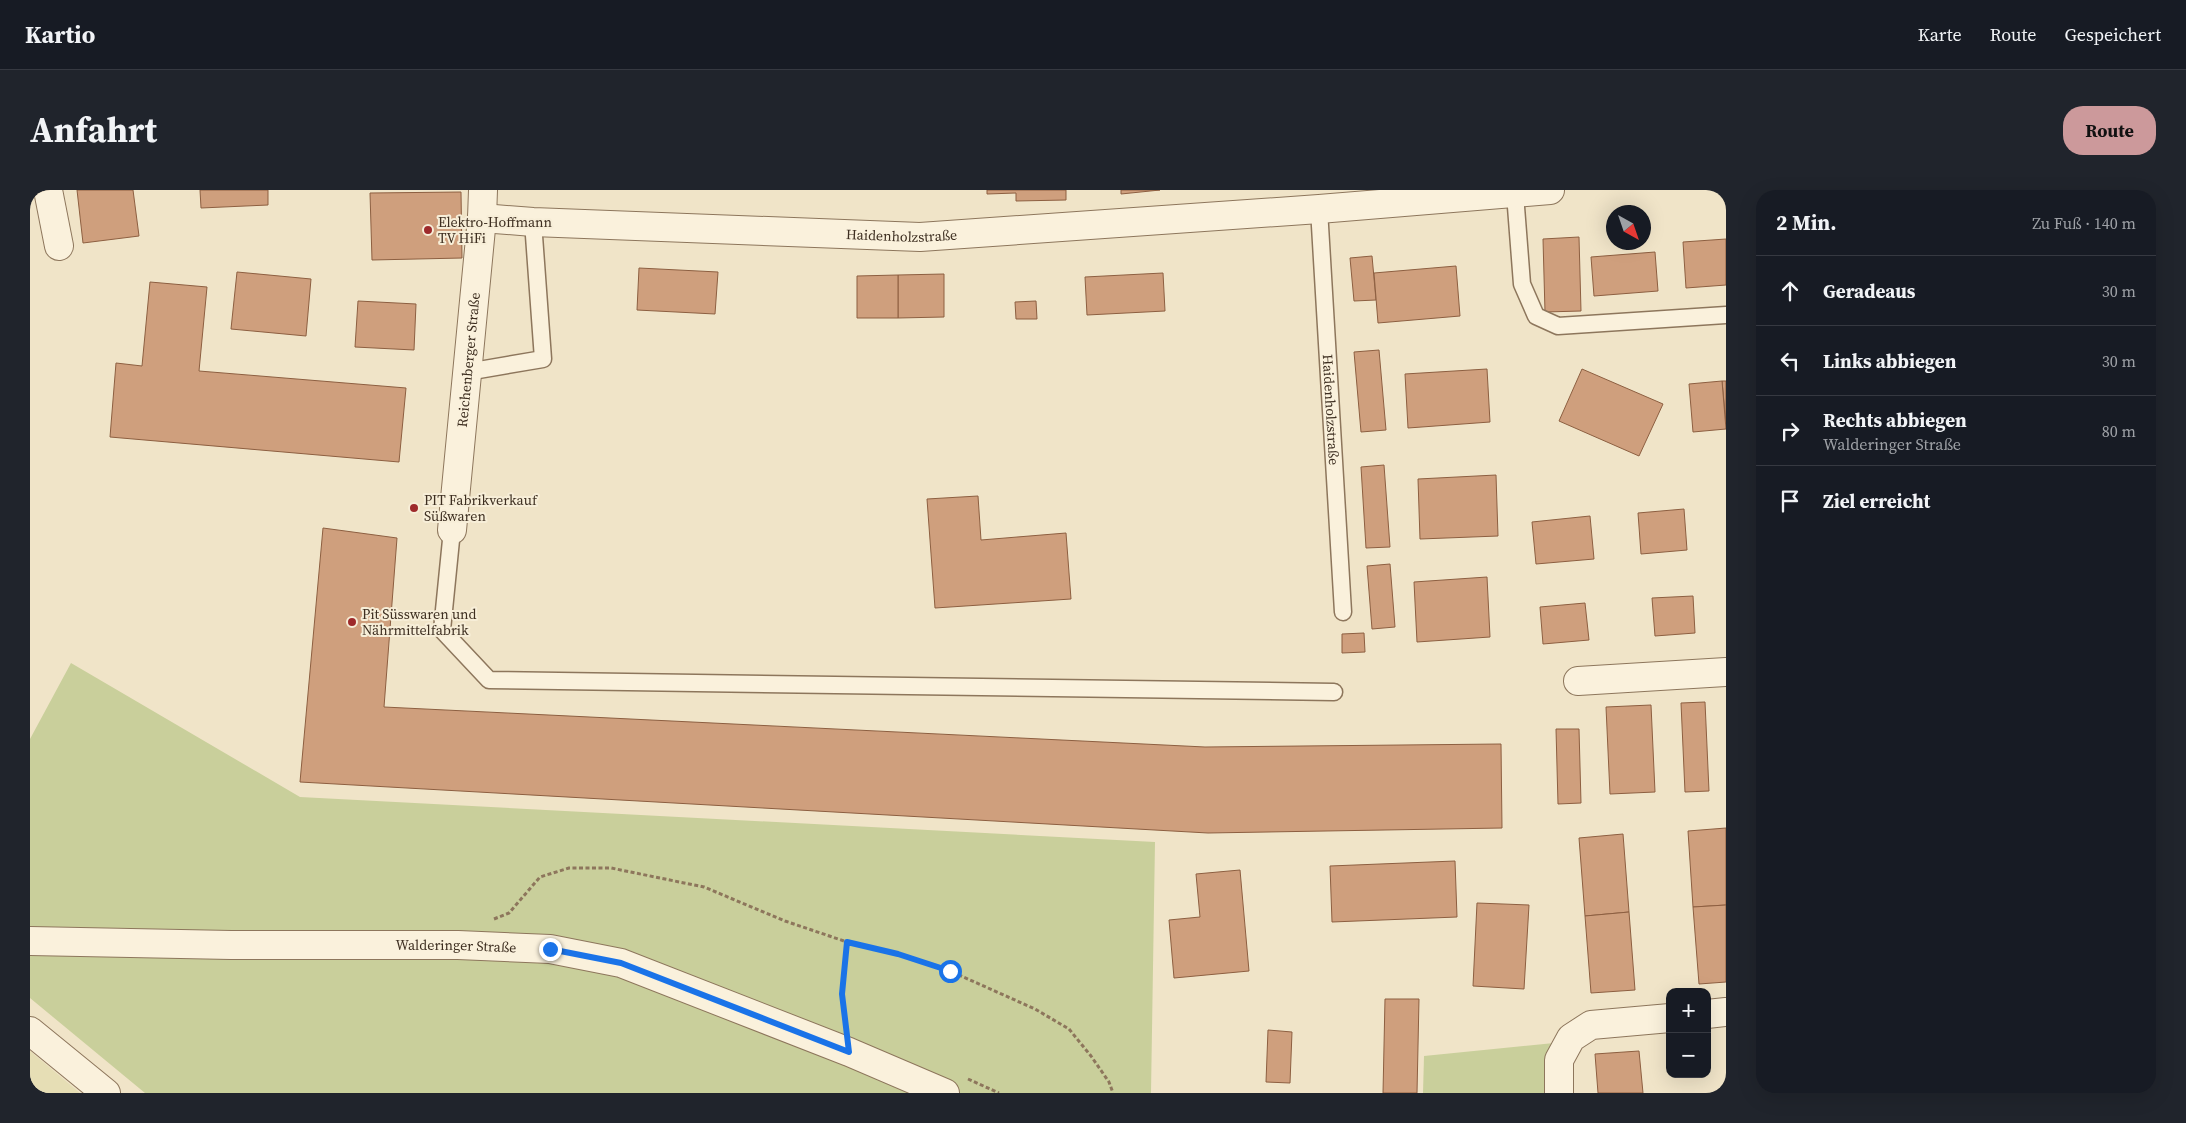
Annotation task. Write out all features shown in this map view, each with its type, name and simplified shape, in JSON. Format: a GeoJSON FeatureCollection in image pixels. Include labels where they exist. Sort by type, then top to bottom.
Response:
{"type":"FeatureCollection","features":[{"type":"Feature","properties":{"kind":"street"},"geometry":{"type":"LineString","coordinates":[[48,190],[59,246]]}},
{"type":"Feature","properties":{"kind":"street","name":"Reichenberger Straße"},"geometry":{"type":"LineString","coordinates":[[452,530],[482,218],[483,190]]}},
{"type":"Feature","properties":{"kind":"street","name":"Haidenholzstraße"},"geometry":{"type":"LineString","coordinates":[[482,218],[533,222],[920,237],[1319,209],[1550,190]]}},
{"type":"Feature","properties":{"kind":"street"},"geometry":{"type":"LineString","coordinates":[[1578,681],[1726,672]]}},
{"type":"Feature","properties":{"kind":"street","name":"Walderinger Straße"},"geometry":{"type":"LineString","coordinates":[[30,941],[458,945],[550,949],[621,963],[849,1052],[945,1093]]}},
{"type":"Feature","properties":{"kind":"street"},"geometry":{"type":"LineString","coordinates":[[1711,1014],[1726,1012]]}},
{"type":"Feature","properties":{"kind":"street"},"geometry":{"type":"LineString","coordinates":[[1559,1093],[1559,1060],[1571,1038],[1591,1025],[1666,1018]]}},
{"type":"Feature","properties":{"kind":"street"},"geometry":{"type":"LineString","coordinates":[[30,1031],[106,1093]]}},
{"type":"Feature","properties":{"kind":"lane"},"geometry":{"type":"LineString","coordinates":[[1515,194],[1522,284],[1536,316],[1558,326],[1726,315]]}},
{"type":"Feature","properties":{"kind":"lane","name":"Haidenholzstraße"},"geometry":{"type":"LineString","coordinates":[[1319,209],[1343,612]]}},
{"type":"Feature","properties":{"kind":"lane"},"geometry":{"type":"LineString","coordinates":[[467,372],[542,359],[533,222]]}},
{"type":"Feature","properties":{"kind":"lane"},"geometry":{"type":"LineString","coordinates":[[452,530],[442,630],[490,680],[1334,692]]}},
{"type":"Feature","properties":{"kind":"path"},"geometry":{"type":"LineString","coordinates":[[458,945],[479,925],[508,913],[540,877],[569,868],[612,868],[704,887],[784,921],[847,942],[898,954],[950,971],[1035,1009],[1069,1029],[1109,1082],[1113,1093]]}},
{"type":"Feature","properties":{"kind":"path"},"geometry":{"type":"LineString","coordinates":[[847,942],[842,994],[849,1052]]}},
{"type":"Feature","properties":{"kind":"shaded area"},"geometry":{"type":"Polygon","coordinates":[[[30,1051],[80,1093],[30,1093],[30,1051]]]}},
{"type":"Feature","properties":{"kind":"green space"},"geometry":{"type":"Polygon","coordinates":[[[71,663],[300,797],[1155,842],[1151,1093],[145,1093],[30,998],[30,739],[71,663]]]}},
{"type":"Feature","properties":{"kind":"green space"},"geometry":{"type":"Polygon","coordinates":[[[1554,1043],[1555,1093],[1423,1093],[1424,1056],[1554,1043]]]}},
{"type":"Feature","properties":{"kind":"building"},"geometry":{"type":"Polygon","coordinates":[[[77,190],[133,190],[139,236],[83,243],[77,190]]]}},
{"type":"Feature","properties":{"kind":"building"},"geometry":{"type":"Polygon","coordinates":[[[200,190],[268,190],[268,205],[201,208],[200,190]]]}},
{"type":"Feature","properties":{"kind":"building"},"geometry":{"type":"Polygon","coordinates":[[[987,190],[1066,190],[1066,200],[1016,201],[1016,193],[987,194],[987,190]]]}},
{"type":"Feature","properties":{"kind":"building"},"geometry":{"type":"Polygon","coordinates":[[[1121,190],[1160,190],[1121,194],[1121,190]]]}},
{"type":"Feature","properties":{"kind":"building"},"geometry":{"type":"Polygon","coordinates":[[[461,192],[462,258],[372,260],[370,193],[461,192]]]}},
{"type":"Feature","properties":{"kind":"building"},"geometry":{"type":"Polygon","coordinates":[[[1579,237],[1581,311],[1545,312],[1543,239],[1579,237]]]}},
{"type":"Feature","properties":{"kind":"building"},"geometry":{"type":"Polygon","coordinates":[[[1726,239],[1726,285],[1686,288],[1683,242],[1726,239]]]}},
{"type":"Feature","properties":{"kind":"building"},"geometry":{"type":"Polygon","coordinates":[[[1655,252],[1658,291],[1594,296],[1591,257],[1655,252]]]}},
{"type":"Feature","properties":{"kind":"building"},"geometry":{"type":"Polygon","coordinates":[[[1372,256],[1376,300],[1354,301],[1350,258],[1372,256]]]}},
{"type":"Feature","properties":{"kind":"building"},"geometry":{"type":"Polygon","coordinates":[[[1456,266],[1460,316],[1378,323],[1374,273],[1456,266]]]}},
{"type":"Feature","properties":{"kind":"building"},"geometry":{"type":"Polygon","coordinates":[[[639,268],[718,272],[715,314],[637,310],[639,268]]]}},
{"type":"Feature","properties":{"kind":"building"},"geometry":{"type":"Polygon","coordinates":[[[237,272],[311,279],[306,336],[231,329],[237,272]]]}},
{"type":"Feature","properties":{"kind":"building"},"geometry":{"type":"Polygon","coordinates":[[[1163,273],[1165,311],[1087,315],[1085,277],[1163,273]]]}},
{"type":"Feature","properties":{"kind":"building"},"geometry":{"type":"Polygon","coordinates":[[[944,274],[944,317],[898,318],[898,275],[944,274]]]}},
{"type":"Feature","properties":{"kind":"building"},"geometry":{"type":"Polygon","coordinates":[[[898,275],[898,318],[857,318],[857,276],[898,275]]]}},
{"type":"Feature","properties":{"kind":"building"},"geometry":{"type":"Polygon","coordinates":[[[150,282],[207,287],[199,371],[406,388],[399,462],[110,437],[116,363],[142,366],[150,282]]]}},
{"type":"Feature","properties":{"kind":"building"},"geometry":{"type":"Polygon","coordinates":[[[358,301],[416,304],[414,350],[355,347],[358,301]]]}},
{"type":"Feature","properties":{"kind":"building"},"geometry":{"type":"Polygon","coordinates":[[[1036,301],[1037,319],[1016,319],[1015,302],[1036,301]]]}},
{"type":"Feature","properties":{"kind":"building"},"geometry":{"type":"Polygon","coordinates":[[[1379,350],[1386,430],[1361,432],[1354,352],[1379,350]]]}},
{"type":"Feature","properties":{"kind":"building"},"geometry":{"type":"Polygon","coordinates":[[[1487,369],[1490,422],[1408,428],[1405,374],[1487,369]]]}},
{"type":"Feature","properties":{"kind":"building"},"geometry":{"type":"Polygon","coordinates":[[[1582,369],[1663,404],[1639,456],[1559,421],[1582,369]]]}},
{"type":"Feature","properties":{"kind":"building"},"geometry":{"type":"Polygon","coordinates":[[[1722,381],[1726,381],[1726,424],[1722,381]]]}},
{"type":"Feature","properties":{"kind":"building"},"geometry":{"type":"Polygon","coordinates":[[[1722,381],[1726,429],[1693,432],[1689,384],[1722,381]]]}},
{"type":"Feature","properties":{"kind":"building"},"geometry":{"type":"Polygon","coordinates":[[[1384,465],[1390,547],[1366,548],[1361,467],[1384,465]]]}},
{"type":"Feature","properties":{"kind":"building"},"geometry":{"type":"Polygon","coordinates":[[[1496,475],[1498,536],[1420,539],[1418,479],[1496,475]]]}},
{"type":"Feature","properties":{"kind":"building"},"geometry":{"type":"Polygon","coordinates":[[[978,496],[981,540],[1066,533],[1071,599],[935,608],[927,499],[978,496]]]}},
{"type":"Feature","properties":{"kind":"building"},"geometry":{"type":"Polygon","coordinates":[[[1684,509],[1687,550],[1641,554],[1638,513],[1684,509]]]}},
{"type":"Feature","properties":{"kind":"building"},"geometry":{"type":"Polygon","coordinates":[[[1590,516],[1594,559],[1536,564],[1532,522],[1590,516]]]}},
{"type":"Feature","properties":{"kind":"building","name":"Pit Süsswaren und Nährmittelfabrik"},"geometry":{"type":"Polygon","coordinates":[[[323,528],[397,538],[384,707],[1205,747],[1501,744],[1502,828],[1208,833],[300,782],[323,528]]]}},
{"type":"Feature","properties":{"kind":"building"},"geometry":{"type":"Polygon","coordinates":[[[1390,564],[1395,627],[1372,629],[1367,566],[1390,564]]]}},
{"type":"Feature","properties":{"kind":"building"},"geometry":{"type":"Polygon","coordinates":[[[1487,577],[1490,637],[1417,642],[1414,582],[1487,577]]]}},
{"type":"Feature","properties":{"kind":"building"},"geometry":{"type":"Polygon","coordinates":[[[1693,596],[1695,633],[1655,636],[1652,598],[1693,596]]]}},
{"type":"Feature","properties":{"kind":"building"},"geometry":{"type":"Polygon","coordinates":[[[1585,603],[1589,640],[1543,644],[1540,607],[1585,603]]]}},
{"type":"Feature","properties":{"kind":"building"},"geometry":{"type":"Polygon","coordinates":[[[1364,633],[1365,652],[1342,653],[1342,634],[1364,633]]]}},
{"type":"Feature","properties":{"kind":"building"},"geometry":{"type":"Polygon","coordinates":[[[1705,702],[1709,791],[1685,792],[1681,703],[1705,702]]]}},
{"type":"Feature","properties":{"kind":"building"},"geometry":{"type":"Polygon","coordinates":[[[1651,705],[1655,792],[1610,794],[1606,707],[1651,705]]]}},
{"type":"Feature","properties":{"kind":"building"},"geometry":{"type":"Polygon","coordinates":[[[1556,729],[1579,729],[1581,803],[1558,804],[1556,729]]]}},
{"type":"Feature","properties":{"kind":"building"},"geometry":{"type":"Polygon","coordinates":[[[1726,828],[1726,905],[1693,907],[1688,831],[1726,828]]]}},
{"type":"Feature","properties":{"kind":"building"},"geometry":{"type":"Polygon","coordinates":[[[1623,834],[1629,912],[1585,916],[1579,838],[1623,834]]]}},
{"type":"Feature","properties":{"kind":"building"},"geometry":{"type":"Polygon","coordinates":[[[1455,861],[1457,917],[1332,922],[1330,866],[1455,861]]]}},
{"type":"Feature","properties":{"kind":"building"},"geometry":{"type":"Polygon","coordinates":[[[1240,870],[1249,971],[1174,978],[1169,920],[1200,917],[1196,874],[1240,870]]]}},
{"type":"Feature","properties":{"kind":"building"},"geometry":{"type":"Polygon","coordinates":[[[1477,903],[1529,905],[1524,989],[1473,986],[1477,903]]]}},
{"type":"Feature","properties":{"kind":"building"},"geometry":{"type":"Polygon","coordinates":[[[1726,905],[1726,982],[1699,984],[1693,907],[1726,905]]]}},
{"type":"Feature","properties":{"kind":"building"},"geometry":{"type":"Polygon","coordinates":[[[1629,912],[1635,990],[1591,993],[1585,916],[1629,912]]]}},
{"type":"Feature","properties":{"kind":"building"},"geometry":{"type":"Polygon","coordinates":[[[1385,999],[1419,999],[1417,1093],[1383,1093],[1385,999]]]}},
{"type":"Feature","properties":{"kind":"building"},"geometry":{"type":"Polygon","coordinates":[[[1268,1030],[1292,1032],[1290,1083],[1266,1082],[1268,1030]]]}},
{"type":"Feature","properties":{"kind":"building"},"geometry":{"type":"Polygon","coordinates":[[[1639,1051],[1643,1093],[1598,1093],[1595,1054],[1639,1051]]]}},
{"type":"Feature","properties":{"kind":"place","name":"Elektro-Hoffmann TV HiFi"},"geometry":{"type":"Point","coordinates":[428,230]}},
{"type":"Feature","properties":{"kind":"place","name":"PIT Fabrikverkauf Süßwaren"},"geometry":{"type":"Point","coordinates":[414,508]}},
{"type":"Feature","properties":{"kind":"place","name":"Pit Süsswaren und Nährmittelfabrik"},"geometry":{"type":"Point","coordinates":[352,622]}},
{"type":"Feature","properties":{"kind":"route"},"geometry":{"type":"LineString","coordinates":[[550,949],[621,963],[849,1052],[842,994],[847,942],[898,954],[950,971]]}}]}
